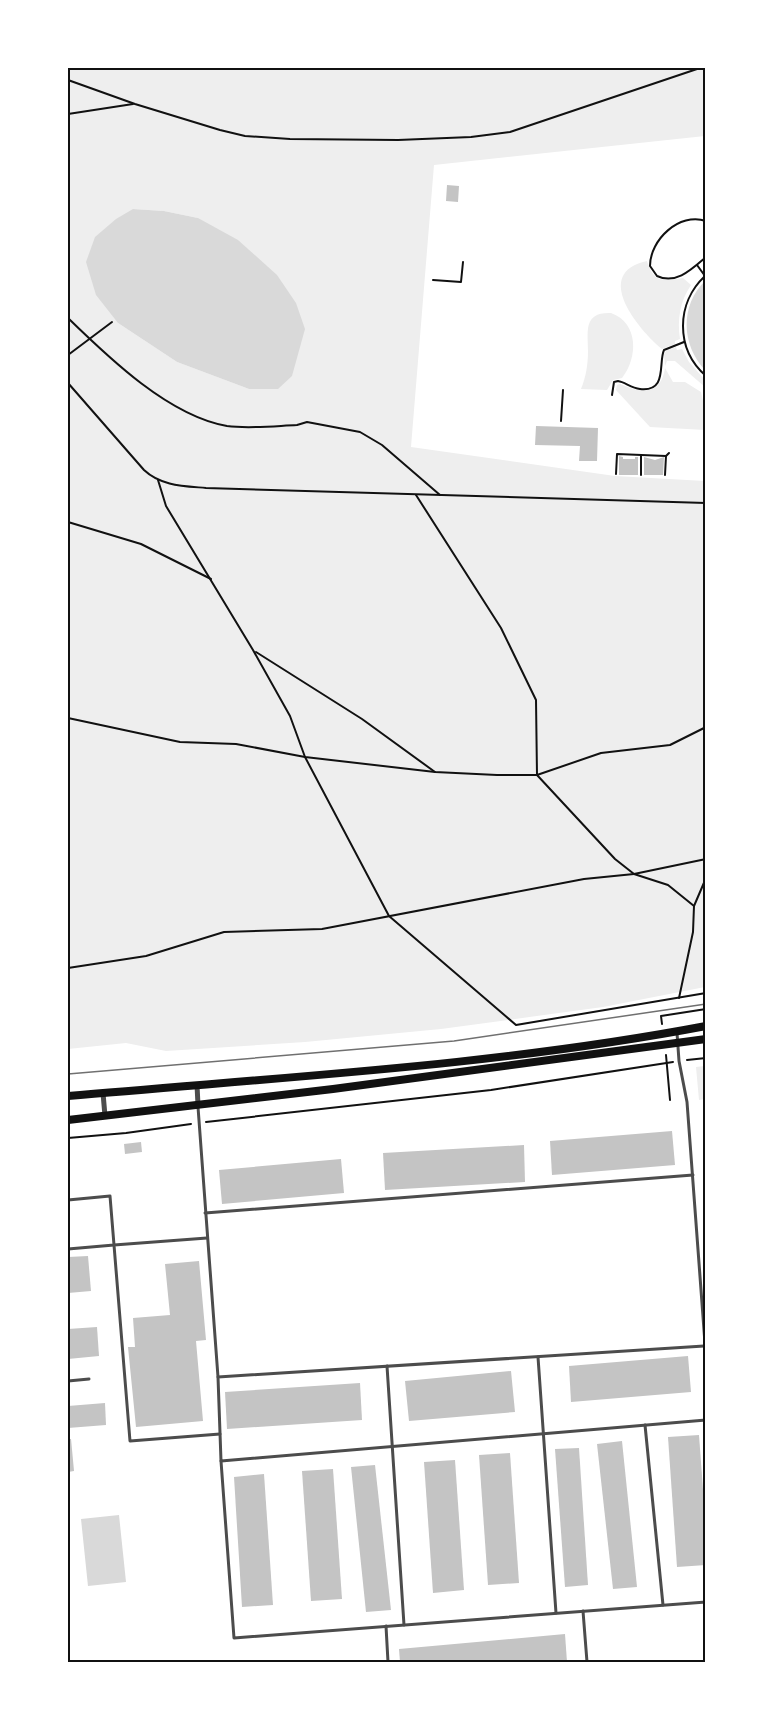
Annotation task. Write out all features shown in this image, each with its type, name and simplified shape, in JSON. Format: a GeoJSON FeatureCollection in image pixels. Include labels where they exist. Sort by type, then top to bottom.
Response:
{"type":"FeatureCollection","features":[{"type":"Feature","properties":{"kind":"main road"},"geometry":{"type":"LineString","coordinates":[[68,1096],[417,1067],[524,1054],[705,1026]]}},
{"type":"Feature","properties":{"kind":"main road"},"geometry":{"type":"LineString","coordinates":[[68,1120],[705,1039]]}},
{"type":"Feature","properties":{"kind":"street"},"geometry":{"type":"LineString","coordinates":[[197,1086],[198,1105]]}},
{"type":"Feature","properties":{"kind":"street"},"geometry":{"type":"LineString","coordinates":[[102,1093],[105,1116]]}},
{"type":"Feature","properties":{"kind":"lane"},"geometry":{"type":"LineString","coordinates":[[677,1031],[687,1102],[705,1357]]}},
{"type":"Feature","properties":{"kind":"lane"},"geometry":{"type":"LineString","coordinates":[[198,1105],[234,1638],[705,1602]]}},
{"type":"Feature","properties":{"kind":"lane"},"geometry":{"type":"LineString","coordinates":[[205,1213],[693,1175]]}},
{"type":"Feature","properties":{"kind":"lane"},"geometry":{"type":"LineString","coordinates":[[68,1200],[110,1196],[130,1440],[220,1434]]}},
{"type":"Feature","properties":{"kind":"lane"},"geometry":{"type":"LineString","coordinates":[[68,1249],[207,1238]]}},
{"type":"Feature","properties":{"kind":"lane"},"geometry":{"type":"LineString","coordinates":[[218,1377],[704,1346]]}},
{"type":"Feature","properties":{"kind":"lane"},"geometry":{"type":"LineString","coordinates":[[538,1357],[555,1613]]}},
{"type":"Feature","properties":{"kind":"lane"},"geometry":{"type":"LineString","coordinates":[[387,1366],[404,1625]]}},
{"type":"Feature","properties":{"kind":"lane"},"geometry":{"type":"LineString","coordinates":[[68,1381],[89,1379]]}},
{"type":"Feature","properties":{"kind":"lane"},"geometry":{"type":"LineString","coordinates":[[221,1461],[705,1420]]}},
{"type":"Feature","properties":{"kind":"lane"},"geometry":{"type":"LineString","coordinates":[[645,1425],[663,1605]]}},
{"type":"Feature","properties":{"kind":"lane"},"geometry":{"type":"LineString","coordinates":[[584,1611],[587,1662]]}},
{"type":"Feature","properties":{"kind":"lane"},"geometry":{"type":"LineString","coordinates":[[386,1626],[388,1662]]}},
{"type":"Feature","properties":{"kind":"path"},"geometry":{"type":"LineString","coordinates":[[68,80],[135,104],[220,130],[255,137],[398,140],[492,136],[517,130],[700,68]]}},
{"type":"Feature","properties":{"kind":"path"},"geometry":{"type":"LineString","coordinates":[[68,114],[135,104]]}},
{"type":"Feature","properties":{"kind":"path"},"geometry":{"type":"LineString","coordinates":[[705,221],[687,220],[672,227],[659,239],[653,249],[650,262],[654,273],[667,279],[686,274],[705,257]]}},
{"type":"Feature","properties":{"kind":"path"},"geometry":{"type":"LineString","coordinates":[[433,280],[461,282],[463,262]]}},
{"type":"Feature","properties":{"kind":"path"},"geometry":{"type":"LineString","coordinates":[[697,265],[705,276],[693,291],[686,305],[682,324],[684,342],[692,362],[705,376]]}},
{"type":"Feature","properties":{"kind":"path"},"geometry":{"type":"LineString","coordinates":[[68,318],[140,383],[198,418],[229,426],[297,426],[307,422],[360,432],[382,445],[440,495]]}},
{"type":"Feature","properties":{"kind":"path"},"geometry":{"type":"LineString","coordinates":[[68,355],[112,322]]}},
{"type":"Feature","properties":{"kind":"path"},"geometry":{"type":"LineString","coordinates":[[612,395],[612,386],[618,381],[639,389],[646,389],[653,385],[662,374],[661,359],[664,350],[684,342]]}},
{"type":"Feature","properties":{"kind":"path"},"geometry":{"type":"LineString","coordinates":[[68,383],[144,470],[158,480],[171,484],[206,488],[705,503]]}},
{"type":"Feature","properties":{"kind":"path"},"geometry":{"type":"LineString","coordinates":[[561,421],[563,390]]}},
{"type":"Feature","properties":{"kind":"path"},"geometry":{"type":"LineString","coordinates":[[665,475],[666,456],[669,453]]}},
{"type":"Feature","properties":{"kind":"path"},"geometry":{"type":"LineString","coordinates":[[616,474],[617,454],[666,456]]}},
{"type":"Feature","properties":{"kind":"path"},"geometry":{"type":"LineString","coordinates":[[640,475],[641,455]]}},
{"type":"Feature","properties":{"kind":"path"},"geometry":{"type":"LineString","coordinates":[[158,480],[166,506],[290,716],[305,757],[389,916],[516,1024],[705,993]]}},
{"type":"Feature","properties":{"kind":"path"},"geometry":{"type":"LineString","coordinates":[[416,495],[501,628],[536,700],[537,775],[615,859],[634,874],[668,885],[694,906]]}},
{"type":"Feature","properties":{"kind":"path"},"geometry":{"type":"LineString","coordinates":[[68,522],[141,544],[211,579]]}},
{"type":"Feature","properties":{"kind":"path"},"geometry":{"type":"LineString","coordinates":[[253,650],[362,719],[435,772]]}},
{"type":"Feature","properties":{"kind":"path"},"geometry":{"type":"LineString","coordinates":[[68,718],[180,742],[236,744],[305,757],[435,772],[537,775],[601,753],[670,745],[705,727]]}},
{"type":"Feature","properties":{"kind":"path"},"geometry":{"type":"LineString","coordinates":[[68,968],[146,956],[224,932],[322,929],[584,879],[634,874],[705,859]]}},
{"type":"Feature","properties":{"kind":"path"},"geometry":{"type":"LineString","coordinates":[[679,998],[693,932],[694,906],[705,878]]}},
{"type":"Feature","properties":{"kind":"path"},"geometry":{"type":"LineString","coordinates":[[662,1027],[661,1016],[705,1009]]}},
{"type":"Feature","properties":{"kind":"path"},"geometry":{"type":"LineString","coordinates":[[665,1049],[670,1100]]}},
{"type":"Feature","properties":{"kind":"path"},"geometry":{"type":"LineString","coordinates":[[68,1138],[491,1090],[667,1062]]}},
{"type":"Feature","properties":{"kind":"shaded area"},"geometry":{"type":"Polygon","coordinates":[[[68,68],[705,68],[705,136],[434,165],[411,447],[615,476],[705,481],[705,987],[603,1007],[441,1029],[305,1042],[166,1051],[126,1043],[68,1049],[68,68]],[[133,209],[118,323],[177,362],[249,389],[198,218],[164,211],[133,209]]]}},
{"type":"Feature","properties":{"kind":"shaded area"},"geometry":{"type":"Polygon","coordinates":[[[133,209],[164,211],[198,218],[238,240],[277,275],[296,303],[305,329],[292,376],[278,389],[249,389],[177,362],[118,323],[96,295],[86,262],[95,237],[116,219],[133,209]]]}},
{"type":"Feature","properties":{"kind":"shaded area"},"geometry":{"type":"Polygon","coordinates":[[[647,261],[656,277],[664,280],[683,278],[691,285],[680,311],[680,339],[675,341],[675,344],[662,349],[632,316],[621,289],[622,277],[631,267],[647,261]]]}},
{"type":"Feature","properties":{"kind":"shaded area"},"geometry":{"type":"Polygon","coordinates":[[[705,281],[705,370],[691,349],[687,325],[691,302],[705,281]]]}},
{"type":"Feature","properties":{"kind":"shaded area"},"geometry":{"type":"Polygon","coordinates":[[[611,313],[627,325],[631,333],[633,351],[631,361],[622,378],[613,380],[607,390],[581,389],[587,366],[589,324],[596,316],[611,313]]]}},
{"type":"Feature","properties":{"kind":"shaded area"},"geometry":{"type":"Polygon","coordinates":[[[676,347],[677,350],[682,349],[689,362],[705,380],[705,387],[675,361],[667,361],[665,366],[664,354],[667,350],[676,347]]]}},
{"type":"Feature","properties":{"kind":"shaded area"},"geometry":{"type":"Polygon","coordinates":[[[665,368],[673,382],[685,382],[701,392],[705,410],[705,430],[650,427],[616,390],[617,385],[620,384],[642,390],[654,388],[663,377],[665,368]]]}},
{"type":"Feature","properties":{"kind":"shaded area"},"geometry":{"type":"Polygon","coordinates":[[[705,1066],[705,1099],[699,1100],[696,1067],[705,1066]]]}},
{"type":"Feature","properties":{"kind":"shaded area"},"geometry":{"type":"Polygon","coordinates":[[[119,1515],[126,1582],[88,1586],[81,1519],[119,1515]]]}},
{"type":"Feature","properties":{"kind":"building"},"geometry":{"type":"Polygon","coordinates":[[[447,185],[459,186],[458,202],[446,201],[447,185]]]}},
{"type":"Feature","properties":{"kind":"building"},"geometry":{"type":"Polygon","coordinates":[[[536,426],[598,428],[597,461],[579,461],[580,446],[535,445],[536,426]]]}},
{"type":"Feature","properties":{"kind":"building"},"geometry":{"type":"Polygon","coordinates":[[[619,456],[623,459],[638,457],[638,475],[619,475],[619,456]]]}},
{"type":"Feature","properties":{"kind":"building"},"geometry":{"type":"Polygon","coordinates":[[[644,457],[655,460],[664,457],[663,475],[644,475],[644,457]]]}},
{"type":"Feature","properties":{"kind":"building"},"geometry":{"type":"Polygon","coordinates":[[[672,1131],[675,1165],[552,1175],[550,1141],[672,1131]]]}},
{"type":"Feature","properties":{"kind":"building"},"geometry":{"type":"Polygon","coordinates":[[[141,1142],[142,1152],[125,1154],[124,1144],[141,1142]]]}},
{"type":"Feature","properties":{"kind":"building"},"geometry":{"type":"Polygon","coordinates":[[[524,1145],[525,1182],[385,1190],[383,1153],[524,1145]]]}},
{"type":"Feature","properties":{"kind":"building"},"geometry":{"type":"Polygon","coordinates":[[[341,1159],[344,1193],[222,1204],[219,1170],[341,1159]]]}},
{"type":"Feature","properties":{"kind":"building"},"geometry":{"type":"Polygon","coordinates":[[[88,1256],[91,1291],[68,1293],[68,1257],[88,1256]]]}},
{"type":"Feature","properties":{"kind":"building"},"geometry":{"type":"Polygon","coordinates":[[[199,1261],[206,1340],[196,1341],[203,1421],[136,1427],[128,1347],[135,1347],[133,1318],[170,1315],[165,1264],[199,1261]]]}},
{"type":"Feature","properties":{"kind":"building"},"geometry":{"type":"Polygon","coordinates":[[[97,1327],[99,1356],[68,1359],[68,1329],[97,1327]]]}},
{"type":"Feature","properties":{"kind":"building"},"geometry":{"type":"Polygon","coordinates":[[[688,1356],[691,1392],[571,1402],[569,1366],[688,1356]]]}},
{"type":"Feature","properties":{"kind":"building"},"geometry":{"type":"Polygon","coordinates":[[[511,1371],[515,1412],[409,1421],[405,1381],[511,1371]]]}},
{"type":"Feature","properties":{"kind":"building"},"geometry":{"type":"Polygon","coordinates":[[[360,1383],[362,1420],[227,1429],[225,1392],[360,1383]]]}},
{"type":"Feature","properties":{"kind":"building"},"geometry":{"type":"Polygon","coordinates":[[[105,1403],[106,1425],[68,1428],[68,1406],[105,1403]]]}},
{"type":"Feature","properties":{"kind":"building"},"geometry":{"type":"Polygon","coordinates":[[[699,1435],[706,1530],[706,1565],[677,1567],[668,1437],[699,1435]]]}},
{"type":"Feature","properties":{"kind":"building"},"geometry":{"type":"Polygon","coordinates":[[[68,1439],[71,1439],[74,1471],[68,1472],[68,1439]]]}},
{"type":"Feature","properties":{"kind":"building"},"geometry":{"type":"Polygon","coordinates":[[[622,1441],[637,1587],[613,1589],[597,1444],[622,1441]]]}},
{"type":"Feature","properties":{"kind":"building"},"geometry":{"type":"Polygon","coordinates":[[[579,1448],[588,1585],[565,1587],[555,1449],[579,1448]]]}},
{"type":"Feature","properties":{"kind":"building"},"geometry":{"type":"Polygon","coordinates":[[[510,1453],[519,1583],[488,1585],[479,1455],[510,1453]]]}},
{"type":"Feature","properties":{"kind":"building"},"geometry":{"type":"Polygon","coordinates":[[[455,1460],[464,1590],[433,1593],[424,1462],[455,1460]]]}},
{"type":"Feature","properties":{"kind":"building"},"geometry":{"type":"Polygon","coordinates":[[[375,1465],[391,1610],[366,1612],[351,1467],[375,1465]]]}},
{"type":"Feature","properties":{"kind":"building"},"geometry":{"type":"Polygon","coordinates":[[[333,1469],[342,1599],[311,1601],[302,1471],[333,1469]]]}},
{"type":"Feature","properties":{"kind":"building"},"geometry":{"type":"Polygon","coordinates":[[[264,1474],[273,1605],[242,1607],[234,1477],[264,1474]]]}},
{"type":"Feature","properties":{"kind":"building"},"geometry":{"type":"Polygon","coordinates":[[[565,1634],[567,1662],[400,1662],[399,1649],[565,1634]]]}},
{"type":"Feature","properties":{"kind":"tram line"},"geometry":{"type":"LineString","coordinates":[[68,1074],[454,1041],[706,1004]]}}]}
